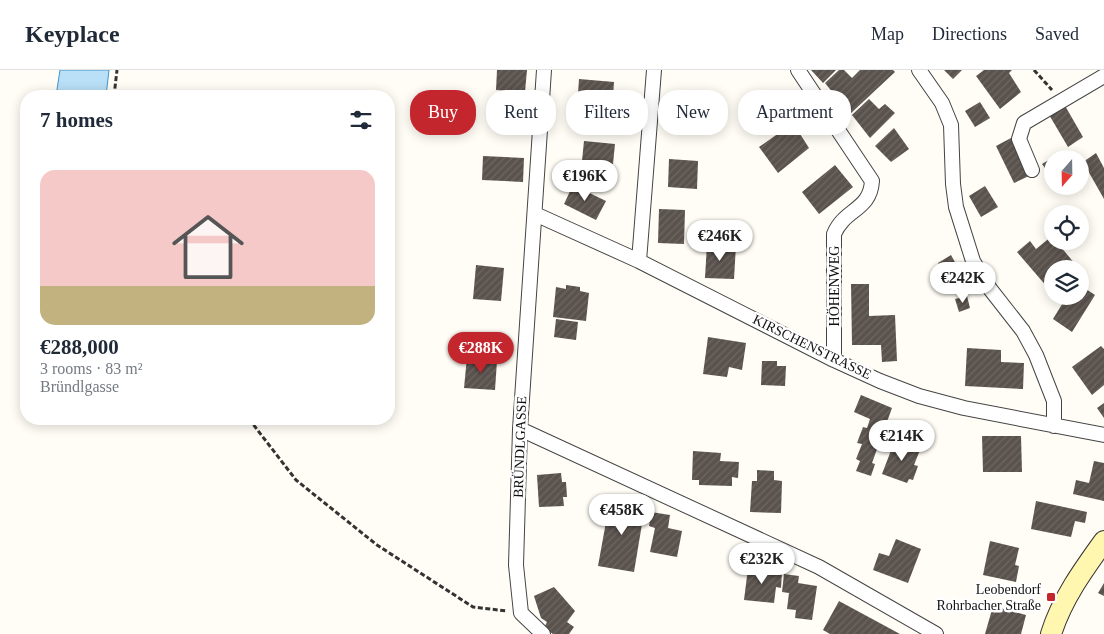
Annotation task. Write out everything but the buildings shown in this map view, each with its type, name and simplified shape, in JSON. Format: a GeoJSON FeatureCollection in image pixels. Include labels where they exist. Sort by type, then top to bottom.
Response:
{"type":"FeatureCollection","features":[{"type":"Feature","properties":{"kind":"main road"},"geometry":{"type":"LineString","coordinates":[[1051,634],[1062,604],[1104,541]]}},
{"type":"Feature","properties":{"kind":"street","name":"BRÜNDLGASSE"},"geometry":{"type":"LineString","coordinates":[[521,613],[516,566],[520,429],[544,70]]}},
{"type":"Feature","properties":{"kind":"street"},"geometry":{"type":"LineString","coordinates":[[639,261],[654,70]]}},
{"type":"Feature","properties":{"kind":"street","name":"HÖHENWEG"},"geometry":{"type":"LineString","coordinates":[[798,70],[872,181],[869,198],[859,208],[846,216],[834,234],[834,360]]}},
{"type":"Feature","properties":{"kind":"street"},"geometry":{"type":"LineString","coordinates":[[919,70],[942,103],[951,125],[953,184],[956,207],[974,261],[987,284],[1023,330],[1036,355],[1054,401],[1054,426]]}},
{"type":"Feature","properties":{"kind":"street"},"geometry":{"type":"LineString","coordinates":[[1032,170],[1019,139],[1024,123],[1104,76]]}},
{"type":"Feature","properties":{"kind":"street","name":"KIRSCHENSTRASSE"},"geometry":{"type":"LineString","coordinates":[[535,214],[639,261],[834,360],[919,396],[964,408],[1104,436]]}},
{"type":"Feature","properties":{"kind":"street"},"geometry":{"type":"LineString","coordinates":[[520,429],[819,567],[936,634]]}},
{"type":"Feature","properties":{"kind":"street"},"geometry":{"type":"LineString","coordinates":[[521,613],[543,634]]}},
{"type":"Feature","properties":{"kind":"path"},"geometry":{"type":"LineString","coordinates":[[115,90],[117,70]]}},
{"type":"Feature","properties":{"kind":"path"},"geometry":{"type":"LineString","coordinates":[[1034,70],[1061,101]]}},
{"type":"Feature","properties":{"kind":"path"},"geometry":{"type":"LineString","coordinates":[[253,425],[296,480],[377,545],[473,607],[521,613]]}},
{"type":"Feature","properties":{"kind":"water"},"geometry":{"type":"Polygon","coordinates":[[[60,70],[109,70],[107,90],[57,90],[60,70]]]}},
{"type":"Feature","properties":{"kind":"place","name":"Leobendorf Rohrbacher Straße"},"geometry":{"type":"Point","coordinates":[1051,597]}}]}
